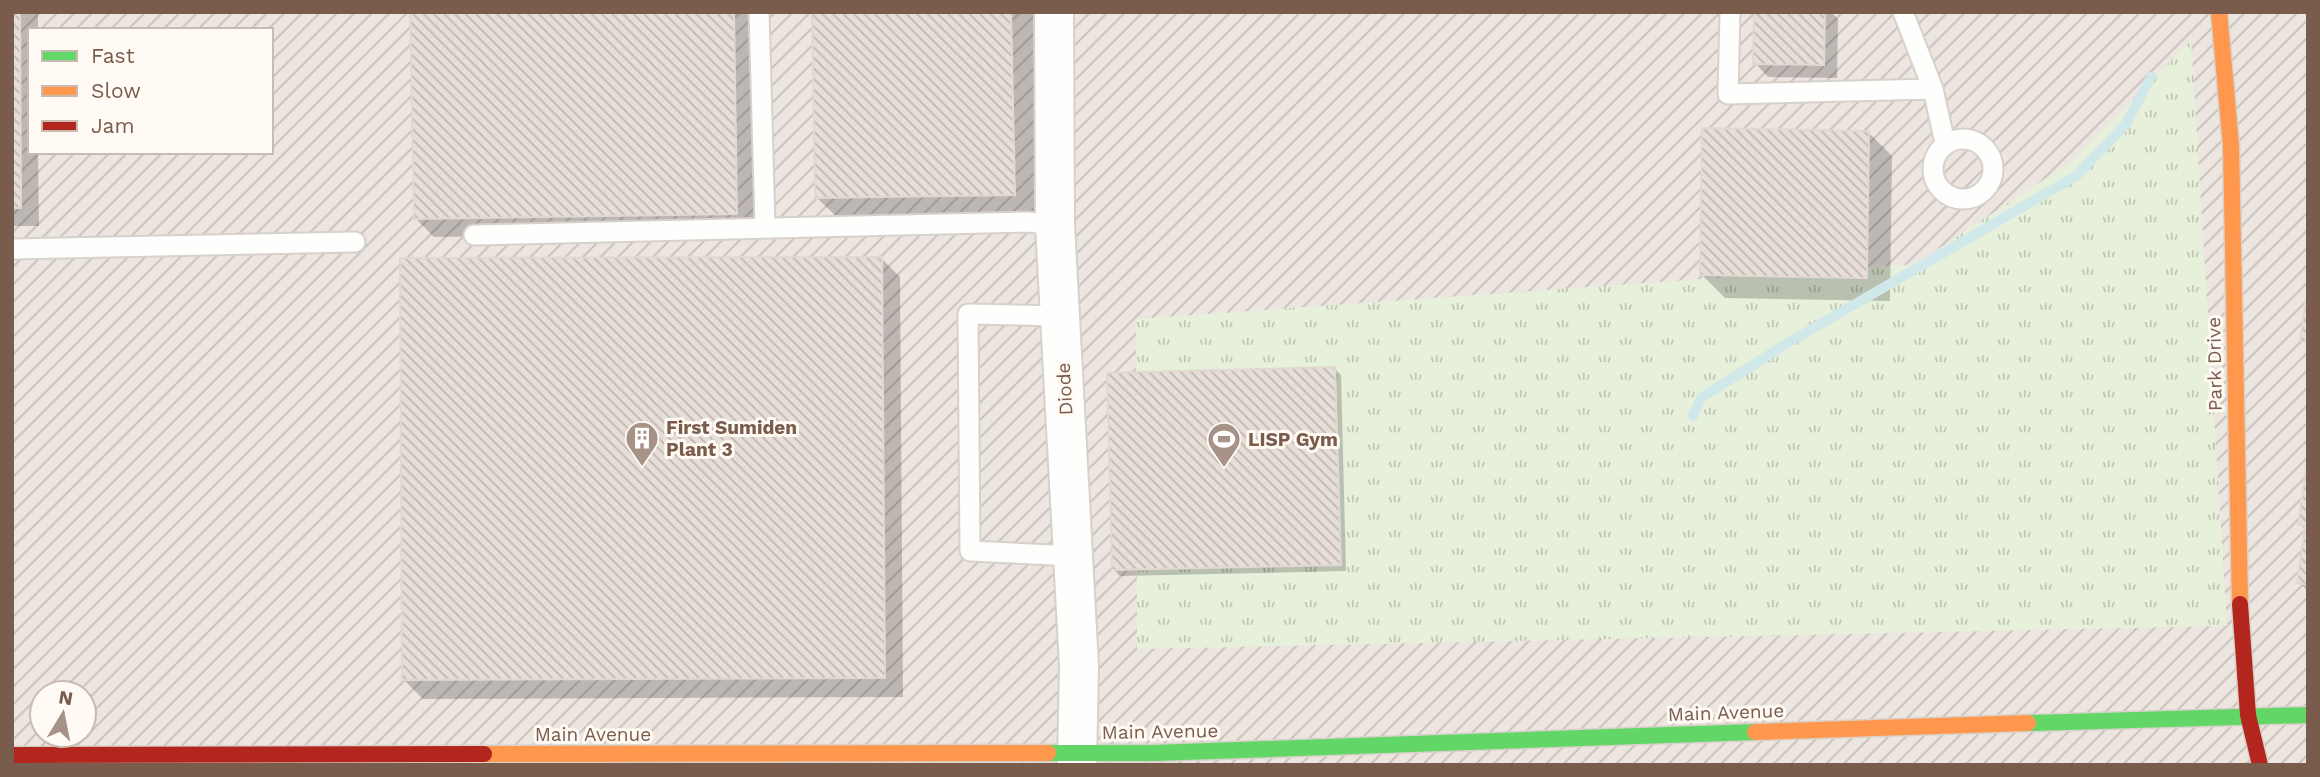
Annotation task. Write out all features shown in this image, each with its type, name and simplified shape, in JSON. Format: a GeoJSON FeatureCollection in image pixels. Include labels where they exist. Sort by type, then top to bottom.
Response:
{"type":"FeatureCollection","features":[{"type":"Feature","properties":{"kind":"street","name":"Diode"},"geometry":{"type":"LineString","coordinates":[[1054,12],[1055,225],[1079,666],[1078,759]]}},
{"type":"Feature","properties":{"kind":"street","name":"Park Drive"},"geometry":{"type":"LineString","coordinates":[[2220,12],[2231,146],[2241,638],[2248,715],[2259,765]]}},
{"type":"Feature","properties":{"kind":"street","name":"Main Avenue"},"geometry":{"type":"LineString","coordinates":[[12,755],[402,760],[1078,759],[1154,753],[2308,715]]}},
{"type":"Feature","properties":{"kind":"lane"},"geometry":{"type":"LineString","coordinates":[[759,12],[765,226]]}},
{"type":"Feature","properties":{"kind":"lane"},"geometry":{"type":"LineString","coordinates":[[1730,12],[1728,94],[1933,89]]}},
{"type":"Feature","properties":{"kind":"lane"},"geometry":{"type":"LineString","coordinates":[[1903,12],[1933,89],[1945,144]]}},
{"type":"Feature","properties":{"kind":"lane"},"geometry":{"type":"LineString","coordinates":[[474,235],[765,226],[1028,222],[1055,225]]}},
{"type":"Feature","properties":{"kind":"lane"},"geometry":{"type":"LineString","coordinates":[[12,248],[355,242]]}},
{"type":"Feature","properties":{"kind":"lane"},"geometry":{"type":"LineString","coordinates":[[1060,316],[968,314],[970,551],[1073,556]]}},
{"type":"Feature","properties":{"kind":"shaded area"},"geometry":{"type":"Polygon","coordinates":[[[12,12],[2308,12],[2308,765],[12,765],[12,12]]]}},
{"type":"Feature","properties":{"kind":"green space"},"geometry":{"type":"Polygon","coordinates":[[[2191,40],[2227,626],[1137,649],[1136,319],[1915,264],[2072,161],[2191,40]]]}},
{"type":"Feature","properties":{"kind":"building"},"geometry":{"type":"Polygon","coordinates":[[[12,12],[20,12],[21,208],[12,208],[12,12]]]}},
{"type":"Feature","properties":{"kind":"building"},"geometry":{"type":"Polygon","coordinates":[[[410,12],[734,12],[737,214],[414,219],[410,12]]]}},
{"type":"Feature","properties":{"kind":"building"},"geometry":{"type":"Polygon","coordinates":[[[812,12],[1011,12],[1015,195],[815,198],[812,12]]]}},
{"type":"Feature","properties":{"kind":"building"},"geometry":{"type":"Polygon","coordinates":[[[1754,12],[1825,12],[1824,65],[1753,64],[1754,12]]]}},
{"type":"Feature","properties":{"kind":"building"},"geometry":{"type":"Polygon","coordinates":[[[1702,128],[1869,131],[1867,278],[1700,275],[1702,128]]]}},
{"type":"Feature","properties":{"kind":"building","name":"First Sumiden Plant 3"},"geometry":{"type":"Polygon","coordinates":[[[882,257],[885,678],[402,680],[400,258],[882,257]]]}},
{"type":"Feature","properties":{"kind":"building"},"geometry":{"type":"Polygon","coordinates":[[[2308,284],[2308,342],[2300,341],[2308,284]]]}},
{"type":"Feature","properties":{"kind":"building","name":"LISP Gym"},"geometry":{"type":"Polygon","coordinates":[[[1335,367],[1341,565],[1112,570],[1107,373],[1335,367]]]}},
{"type":"Feature","properties":{"kind":"building"},"geometry":{"type":"Polygon","coordinates":[[[2308,452],[2308,585],[2297,583],[2305,526],[2298,525],[2308,452]]]}},
{"type":"Feature","properties":{"kind":"waterway"},"geometry":{"type":"LineString","coordinates":[[1693,416],[1701,398],[1786,344],[2076,176],[2126,124],[2151,77]]}},
{"type":"Feature","properties":{"kind":"traffic: fast"},"geometry":{"type":"LineString","coordinates":[[2028,723],[2308,715]]}},
{"type":"Feature","properties":{"kind":"traffic: fast"},"geometry":{"type":"LineString","coordinates":[[1048,753],[1154,753],[1755,732]]}},
{"type":"Feature","properties":{"kind":"traffic: slow"},"geometry":{"type":"LineString","coordinates":[[2219,12],[2231,146],[2240,604]]}},
{"type":"Feature","properties":{"kind":"traffic: slow"},"geometry":{"type":"LineString","coordinates":[[1755,732],[2028,723]]}},
{"type":"Feature","properties":{"kind":"traffic: slow"},"geometry":{"type":"LineString","coordinates":[[484,754],[1048,753]]}},
{"type":"Feature","properties":{"kind":"traffic: jam"},"geometry":{"type":"LineString","coordinates":[[2240,604],[2248,715],[2260,765]]}},
{"type":"Feature","properties":{"kind":"traffic: jam"},"geometry":{"type":"LineString","coordinates":[[12,755],[484,754]]}},
{"type":"Feature","properties":{"kind":"place","name":"First Sumiden Plant 3"},"geometry":{"type":"Point","coordinates":[642,468]}},
{"type":"Feature","properties":{"kind":"place","name":"LISP Gym"},"geometry":{"type":"Point","coordinates":[1224,469]}}]}
